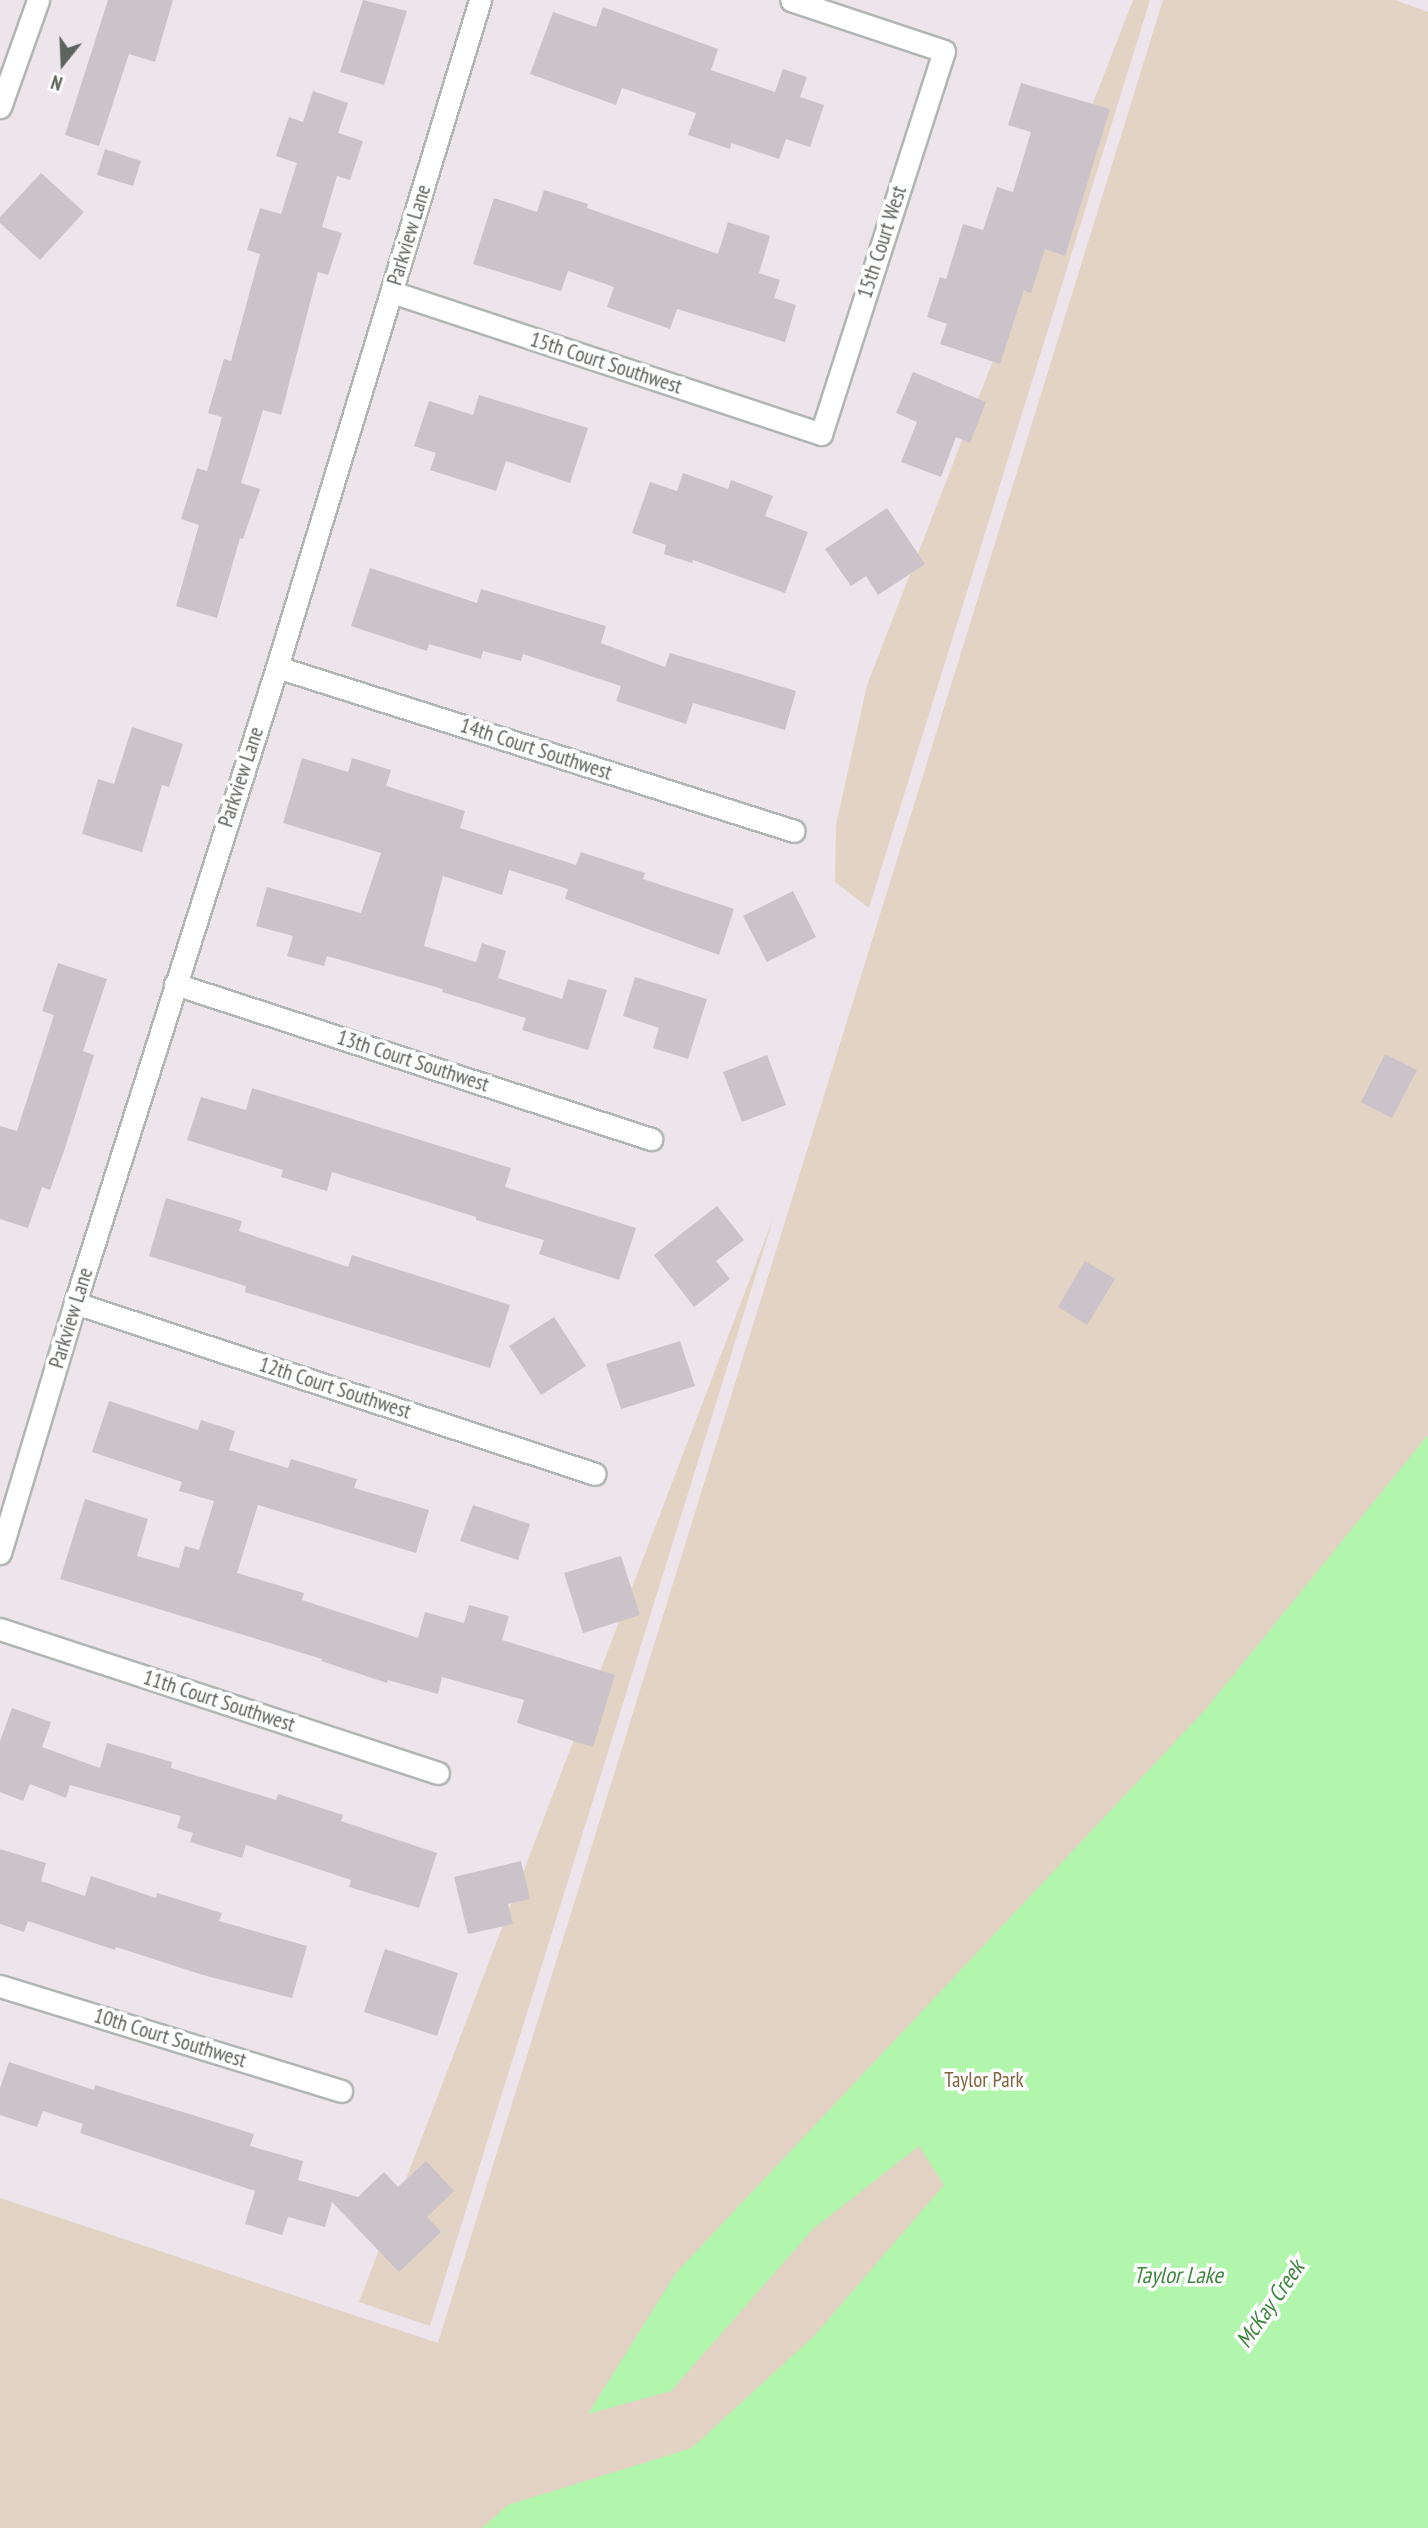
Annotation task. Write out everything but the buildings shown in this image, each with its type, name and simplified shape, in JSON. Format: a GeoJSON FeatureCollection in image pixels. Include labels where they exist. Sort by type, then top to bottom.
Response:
{"type":"FeatureCollection","features":[{"type":"Feature","properties":{"kind":"street"},"geometry":{"type":"LineString","coordinates":[[0,107],[38,0]]}},
{"type":"Feature","properties":{"kind":"street","name":"Parkview Lane"},"geometry":{"type":"LineString","coordinates":[[0,1553],[75,1303],[277,667],[480,0]]}},
{"type":"Feature","properties":{"kind":"street","name":"15th Court West"},"geometry":{"type":"LineString","coordinates":[[791,0],[944,51],[821,434]]}},
{"type":"Feature","properties":{"kind":"street","name":"15th Court Southwest"},"geometry":{"type":"LineString","coordinates":[[392,292],[821,434]]}},
{"type":"Feature","properties":{"kind":"street","name":"14th Court Southwest"},"geometry":{"type":"LineString","coordinates":[[277,667],[794,831]]}},
{"type":"Feature","properties":{"kind":"street","name":"13th Court Southwest"},"geometry":{"type":"LineString","coordinates":[[175,984],[651,1139]]}},
{"type":"Feature","properties":{"kind":"street","name":"12th Court Southwest"},"geometry":{"type":"LineString","coordinates":[[75,1303],[595,1474]]}},
{"type":"Feature","properties":{"kind":"street","name":"11th Court Southwest"},"geometry":{"type":"LineString","coordinates":[[0,1629],[438,1773]]}},
{"type":"Feature","properties":{"kind":"street","name":"10th Court Southwest"},"geometry":{"type":"LineString","coordinates":[[0,1986],[341,2091]]}},
{"type":"Feature","properties":{"kind":"green space"},"geometry":{"type":"Polygon","coordinates":[[[1133,0],[1150,0],[869,908],[835,882],[836,825],[867,685],[1133,0]]]}},
{"type":"Feature","properties":{"kind":"green space","name":"Taylor Park"},"geometry":{"type":"Polygon","coordinates":[[[1163,0],[1395,0],[1428,12],[1428,2528],[0,2528],[0,2198],[438,2343],[1163,0]]]}},
{"type":"Feature","properties":{"kind":"green space"},"geometry":{"type":"Polygon","coordinates":[[[774,1216],[430,2326],[359,2302],[774,1216]]]}},
{"type":"Feature","properties":{"kind":"water","name":"Taylor Lake"},"geometry":{"type":"Polygon","coordinates":[[[1428,1435],[1428,2528],[482,2528],[508,2505],[692,2448],[815,2335],[944,2185],[919,2146],[813,2229],[671,2391],[588,2414],[676,2273],[1205,1710],[1428,1435]]]}},
{"type":"Feature","properties":{"kind":"water label","name":"McKay Creek"},"geometry":{"type":"Point","coordinates":[1270,2304]}}]}
